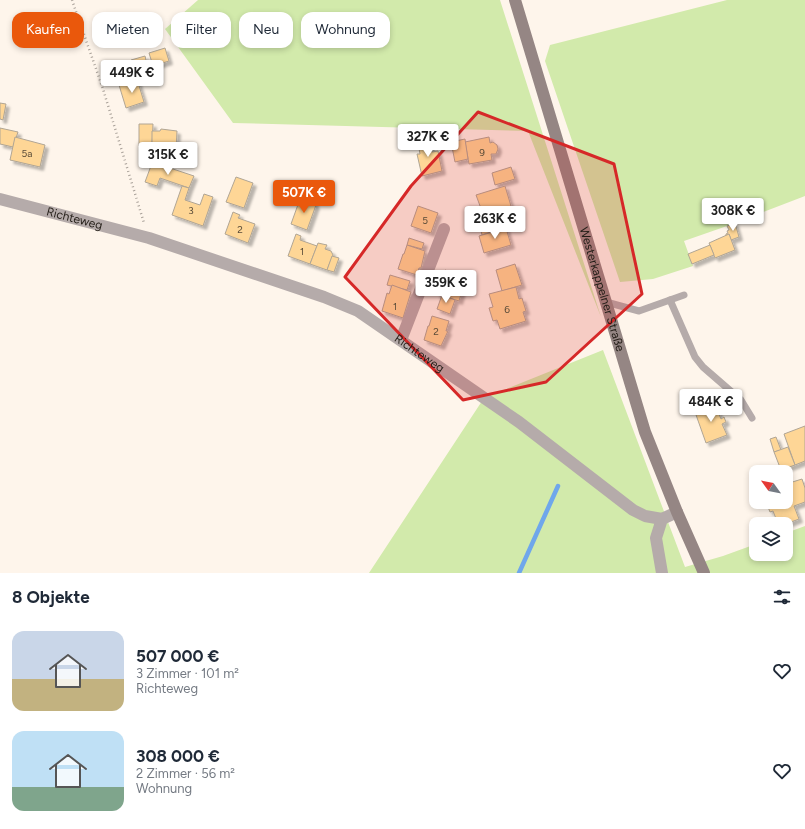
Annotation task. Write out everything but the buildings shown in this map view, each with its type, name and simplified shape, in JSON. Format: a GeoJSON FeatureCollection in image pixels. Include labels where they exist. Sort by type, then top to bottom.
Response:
{"type":"FeatureCollection","features":[{"type":"Feature","properties":{"kind":"main road","name":"Westerkappelner Straße"},"geometry":{"type":"LineString","coordinates":[[515,0],[645,432],[677,512],[704,573]]}},
{"type":"Feature","properties":{"kind":"street","name":"Richteweg"},"geometry":{"type":"LineString","coordinates":[[0,199],[149,238],[324,297],[358,311],[519,422],[633,510],[645,516],[662,519]]}},
{"type":"Feature","properties":{"kind":"street"},"geometry":{"type":"LineString","coordinates":[[401,340],[444,229]]}},
{"type":"Feature","properties":{"kind":"street"},"geometry":{"type":"LineString","coordinates":[[662,573],[656,538],[662,519],[677,512]]}},
{"type":"Feature","properties":{"kind":"lane"},"geometry":{"type":"LineString","coordinates":[[606,302],[639,311],[684,295]]}},
{"type":"Feature","properties":{"kind":"lane"},"geometry":{"type":"LineString","coordinates":[[670,300],[695,356],[703,367],[742,400],[752,418]]}},
{"type":"Feature","properties":{"kind":"path"},"geometry":{"type":"LineString","coordinates":[[72,0],[103,89],[149,238]]}},
{"type":"Feature","properties":{"kind":"highlighted area"},"geometry":{"type":"Polygon","coordinates":[[[478,112],[614,164],[642,294],[546,382],[463,400],[345,277],[411,186],[478,112]]]}},
{"type":"Feature","properties":{"kind":"green space"},"geometry":{"type":"Polygon","coordinates":[[[198,0],[500,0],[601,317],[528,131],[233,123],[179,48],[231,48],[231,12],[184,12],[198,0]]]}},
{"type":"Feature","properties":{"kind":"green space"},"geometry":{"type":"Polygon","coordinates":[[[727,0],[805,0],[805,196],[684,241],[693,266],[653,279],[620,282],[545,61],[550,45],[727,0]]]}},
{"type":"Feature","properties":{"kind":"green space"},"geometry":{"type":"Polygon","coordinates":[[[171,24],[171,37],[165,29],[171,24]]]}},
{"type":"Feature","properties":{"kind":"green space"},"geometry":{"type":"Polygon","coordinates":[[[603,350],[685,567],[749,547],[749,561],[793,561],[793,530],[805,526],[805,573],[369,573],[484,398],[603,350]]]}},
{"type":"Feature","properties":{"kind":"waterway"},"geometry":{"type":"LineString","coordinates":[[519,573],[558,486]]}}]}
